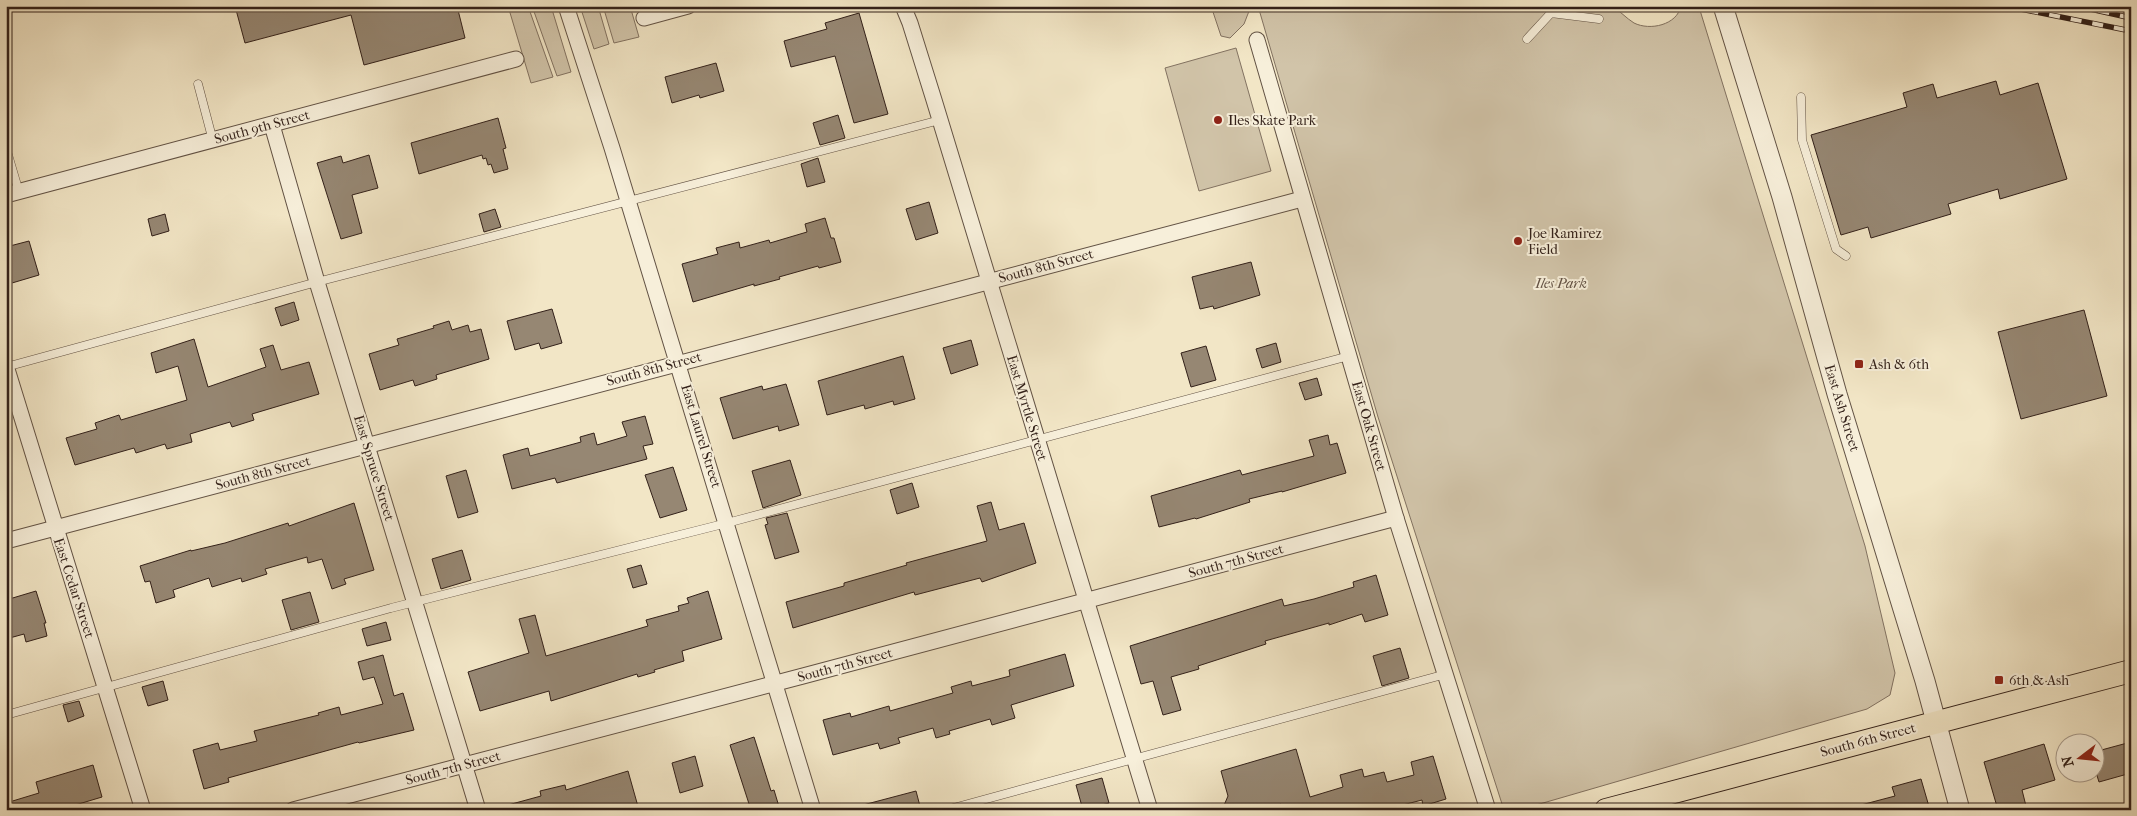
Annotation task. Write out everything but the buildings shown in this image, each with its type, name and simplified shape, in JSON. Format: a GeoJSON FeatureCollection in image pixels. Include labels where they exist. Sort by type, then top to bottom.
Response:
{"type":"FeatureCollection","features":[{"type":"Feature","properties":{"kind":"main road","name":"South 6th Street"},"geometry":{"type":"LineString","coordinates":[[1606,810],[2131,671]]}},
{"type":"Feature","properties":{"kind":"street","name":"East Laurel Street"},"geometry":{"type":"LineString","coordinates":[[566,6],[678,363],[813,810]]}},
{"type":"Feature","properties":{"kind":"street"},"geometry":{"type":"LineString","coordinates":[[644,18],[688,6]]}},
{"type":"Feature","properties":{"kind":"street","name":"East Myrtle Street"},"geometry":{"type":"LineString","coordinates":[[903,6],[940,120],[1150,810]]}},
{"type":"Feature","properties":{"kind":"street","name":"East Ash Street"},"geometry":{"type":"LineString","coordinates":[[1723,6],[1782,197],[1837,394],[1936,722],[1960,810]]}},
{"type":"Feature","properties":{"kind":"street","name":"East Oak Street"},"geometry":{"type":"LineString","coordinates":[[1257,40],[1396,518],[1488,810]]}},
{"type":"Feature","properties":{"kind":"street","name":"South 9th Street"},"geometry":{"type":"LineString","coordinates":[[12,193],[213,141],[516,58]]}},
{"type":"Feature","properties":{"kind":"street","name":"East Spruce Street"},"geometry":{"type":"LineString","coordinates":[[272,125],[317,282],[478,810]]}},
{"type":"Feature","properties":{"kind":"street","name":"South 8th Street"},"geometry":{"type":"LineString","coordinates":[[6,541],[367,444],[1302,199]]}},
{"type":"Feature","properties":{"kind":"street","name":"East Cedar Street"},"geometry":{"type":"LineString","coordinates":[[6,367],[143,810]]}},
{"type":"Feature","properties":{"kind":"street","name":"South 7th Street"},"geometry":{"type":"LineString","coordinates":[[293,810],[775,684],[1396,518]]}},
{"type":"Feature","properties":{"kind":"lane"},"geometry":{"type":"LineString","coordinates":[[1527,39],[1550,13],[1599,19]]}},
{"type":"Feature","properties":{"kind":"lane"},"geometry":{"type":"LineString","coordinates":[[198,84],[213,141]]}},
{"type":"Feature","properties":{"kind":"lane"},"geometry":{"type":"LineString","coordinates":[[1802,97],[1802,140],[1836,249],[1846,256]]}},
{"type":"Feature","properties":{"kind":"lane"},"geometry":{"type":"LineString","coordinates":[[6,367],[317,282],[940,120]]}},
{"type":"Feature","properties":{"kind":"lane"},"geometry":{"type":"LineString","coordinates":[[6,148],[12,193]]}},
{"type":"Feature","properties":{"kind":"lane"},"geometry":{"type":"LineString","coordinates":[[6,715],[415,602],[727,523],[1349,356]]}},
{"type":"Feature","properties":{"kind":"lane"},"geometry":{"type":"LineString","coordinates":[[946,810],[1446,674]]}},
{"type":"Feature","properties":{"kind":"green space"},"geometry":{"type":"Polygon","coordinates":[[[508,6],[528,6],[553,77],[531,83],[508,6]]]}},
{"type":"Feature","properties":{"kind":"green space"},"geometry":{"type":"Polygon","coordinates":[[[532,6],[551,6],[571,72],[557,76],[532,6]]]}},
{"type":"Feature","properties":{"kind":"green space"},"geometry":{"type":"Polygon","coordinates":[[[580,6],[598,6],[609,44],[594,49],[580,6]]]}},
{"type":"Feature","properties":{"kind":"green space"},"geometry":{"type":"Polygon","coordinates":[[[603,6],[630,6],[639,37],[614,43],[603,6]]]}},
{"type":"Feature","properties":{"kind":"green space"},"geometry":{"type":"Polygon","coordinates":[[[1211,6],[1251,6],[1244,24],[1230,38],[1221,36],[1211,6]]]}},
{"type":"Feature","properties":{"kind":"green space","name":"Iles Park"},"geometry":{"type":"Polygon","coordinates":[[[1258,6],[1612,6],[1634,23],[1648,26],[1662,25],[1669,22],[1678,13],[1681,6],[1699,7],[1865,546],[1895,673],[1890,695],[1867,709],[1519,810],[1507,810],[1503,807],[1378,417],[1258,6]]]}},
{"type":"Feature","properties":{"kind":"green space","name":"Iles Skate Park"},"geometry":{"type":"Polygon","coordinates":[[[1236,48],[1271,171],[1199,191],[1165,68],[1236,48]]]}},
{"type":"Feature","properties":{"kind":"railway"},"geometry":{"type":"LineString","coordinates":[[2006,6],[2131,31]]}},
{"type":"Feature","properties":{"kind":"railway"},"geometry":{"type":"LineString","coordinates":[[2077,6],[2131,18]]}},
{"type":"Feature","properties":{"kind":"place","name":"Iles Skate Park"},"geometry":{"type":"Point","coordinates":[1218,120]}},
{"type":"Feature","properties":{"kind":"place","name":"Joe Ramirez Field"},"geometry":{"type":"Point","coordinates":[1518,241]}},
{"type":"Feature","properties":{"kind":"place","name":"Ash & 6th"},"geometry":{"type":"Point","coordinates":[1859,364]}},
{"type":"Feature","properties":{"kind":"place","name":"6th & Ash"},"geometry":{"type":"Point","coordinates":[1999,680]}}]}
